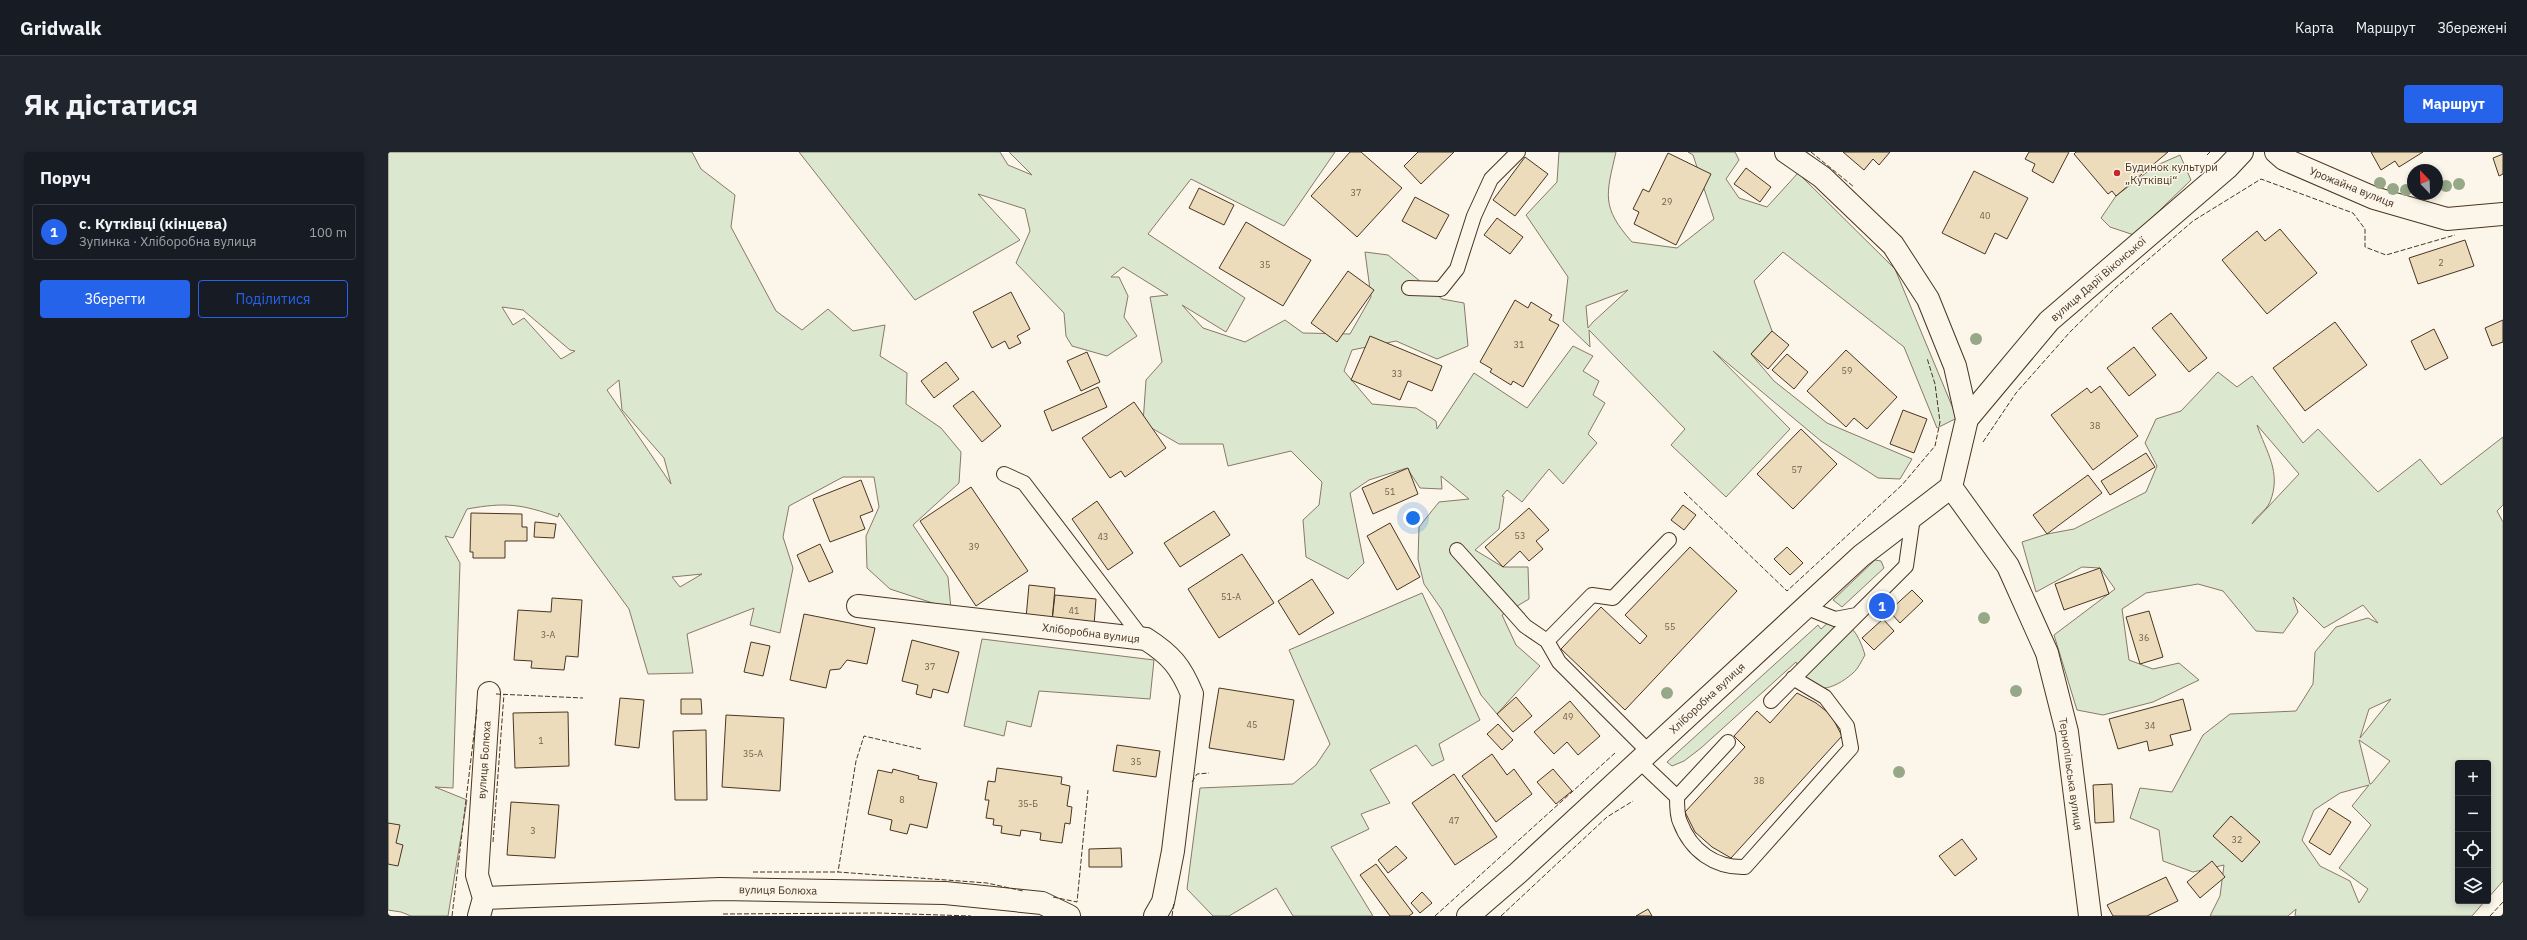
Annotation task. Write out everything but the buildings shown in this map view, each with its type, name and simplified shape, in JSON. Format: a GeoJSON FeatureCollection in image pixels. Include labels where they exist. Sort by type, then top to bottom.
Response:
{"type":"FeatureCollection","features":[{"type":"Feature","properties":{"kind":"street"},"geometry":{"type":"LineString","coordinates":[[1786,152],[1822,177],[1893,245],[1928,299],[1955,366],[1967,419],[1951,487]]}},
{"type":"Feature","properties":{"kind":"street","name":"вулиця Дарії Віконської"},"geometry":{"type":"LineString","coordinates":[[1967,419],[2049,320],[2227,168],[2242,152]]}},
{"type":"Feature","properties":{"kind":"street","name":"Урожайна вулиця"},"geometry":{"type":"LineString","coordinates":[[2276,152],[2284,159],[2374,198],[2447,219],[2503,214]]}},
{"type":"Feature","properties":{"kind":"street","name":"Хліборобна вулиця"},"geometry":{"type":"LineString","coordinates":[[1468,916],[1518,873],[1862,556],[1951,487]]}},
{"type":"Feature","properties":{"kind":"street","name":"Тернопільська вулиця"},"geometry":{"type":"LineString","coordinates":[[1951,487],[2008,566],[2047,653],[2067,732],[2090,916]]}},
{"type":"Feature","properties":{"kind":"street","name":"Хліборобна вулиця"},"geometry":{"type":"LineString","coordinates":[[858,606],[1143,639],[1164,650],[1182,670],[1192,694],[1173,851],[1163,902],[1155,916]]}},
{"type":"Feature","properties":{"kind":"street","name":"вулиця Болюха"},"geometry":{"type":"LineString","coordinates":[[489,693],[477,876],[482,907],[720,889],[944,893],[1042,903],[1069,916]]}},
{"type":"Feature","properties":{"kind":"lane"},"geometry":{"type":"LineString","coordinates":[[1409,288],[1441,289],[1457,269],[1474,216],[1491,179],[1518,152]]}},
{"type":"Feature","properties":{"kind":"lane"},"geometry":{"type":"LineString","coordinates":[[1004,474],[1024,483],[1143,639]]}},
{"type":"Feature","properties":{"kind":"lane"},"geometry":{"type":"LineString","coordinates":[[1771,701],[1906,566],[1913,517]]}},
{"type":"Feature","properties":{"kind":"lane"},"geometry":{"type":"LineString","coordinates":[[1547,641],[1592,595],[1614,598],[1669,540]]}},
{"type":"Feature","properties":{"kind":"lane"},"geometry":{"type":"LineString","coordinates":[[1456,550],[1525,626],[1547,641],[1559,662],[1644,756],[1677,798],[1679,822],[1696,850],[1727,867],[1745,867],[1851,748],[1847,726],[1824,697],[1794,678]]}},
{"type":"Feature","properties":{"kind":"lane"},"geometry":{"type":"LineString","coordinates":[[1805,607],[1835,619],[1856,615]]}},
{"type":"Feature","properties":{"kind":"lane"},"geometry":{"type":"LineString","coordinates":[[1677,798],[1728,742]]}},
{"type":"Feature","properties":{"kind":"green space"},"geometry":{"type":"Polygon","coordinates":[[[388,152],[692,152],[701,169],[735,195],[731,227],[776,311],[802,330],[828,309],[853,331],[885,325],[880,356],[907,373],[906,404],[941,428],[961,452],[959,483],[913,525],[948,577],[951,609],[890,589],[867,568],[866,536],[879,507],[874,477],[843,477],[789,506],[783,537],[793,568],[780,633],[750,625],[754,608],[687,634],[693,673],[648,674],[629,609],[559,513],[558,517],[534,509],[503,505],[492,505],[467,509],[453,538],[445,536],[460,563],[453,788],[435,787],[467,800],[448,916],[411,916],[401,912],[388,910],[388,152]],[[502,307],[513,325],[524,318],[561,359],[575,351],[570,350],[523,310],[502,307]],[[619,380],[607,390],[671,484],[664,458],[622,410],[619,380]],[[702,574],[672,577],[680,587],[702,574]]]}},
{"type":"Feature","properties":{"kind":"green space"},"geometry":{"type":"Polygon","coordinates":[[[799,152],[1000,152],[1008,165],[1032,175],[1009,152],[1335,152],[1284,226],[1191,179],[1148,234],[1245,298],[1226,332],[1182,305],[1203,328],[1245,342],[1285,320],[1303,333],[1350,334],[1371,297],[1365,252],[1388,255],[1442,299],[1464,303],[1468,346],[1437,359],[1396,341],[1352,350],[1344,371],[1372,404],[1416,408],[1436,421],[1437,429],[1474,373],[1527,408],[1573,346],[1593,356],[1583,371],[1599,381],[1593,395],[1605,403],[1588,434],[1597,443],[1563,484],[1549,469],[1522,502],[1507,490],[1502,496],[1504,497],[1499,529],[1475,550],[1503,567],[1528,567],[1529,599],[1502,615],[1516,645],[1540,666],[1497,714],[1481,695],[1442,610],[1424,584],[1418,559],[1419,527],[1439,502],[1469,499],[1441,476],[1442,489],[1420,488],[1407,468],[1369,480],[1350,493],[1364,563],[1348,579],[1306,557],[1303,520],[1319,505],[1322,482],[1291,451],[1228,466],[1223,444],[1179,444],[1143,423],[1146,380],[1162,362],[1150,297],[1168,295],[1123,267],[1111,277],[1119,277],[1128,296],[1124,317],[1137,336],[1107,356],[1072,346],[1066,336],[1064,313],[1016,263],[1030,231],[1025,209],[978,194],[1020,240],[915,300],[799,152]]]}},
{"type":"Feature","properties":{"kind":"green space"},"geometry":{"type":"Polygon","coordinates":[[[1559,152],[1616,152],[1608,190],[1611,209],[1615,219],[1632,242],[1677,248],[1714,219],[1693,155],[1688,152],[1735,152],[1739,160],[1726,179],[1739,198],[1767,207],[1798,173],[1895,269],[1957,418],[1937,428],[1904,347],[1783,252],[1754,281],[1772,331],[1751,354],[1774,381],[1827,423],[1912,459],[1900,479],[1878,478],[1821,441],[1713,351],[1790,429],[1726,497],[1671,445],[1685,429],[1589,330],[1590,347],[1563,321],[1568,277],[1526,215],[1557,182],[1559,152]],[[1628,290],[1586,306],[1588,328],[1628,290]]]}},
{"type":"Feature","properties":{"kind":"green space"},"geometry":{"type":"Polygon","coordinates":[[[2180,155],[2191,180],[2134,235],[2110,227],[2101,218],[2116,196],[2155,166],[2180,155]]]}},
{"type":"Feature","properties":{"kind":"green space"},"geometry":{"type":"Polygon","coordinates":[[[2218,372],[2237,387],[2252,376],[2303,443],[2318,429],[2378,492],[2420,459],[2441,485],[2503,437],[2503,505],[2497,511],[2503,522],[2503,881],[2491,895],[2491,760],[2455,760],[2455,904],[2482,904],[2472,916],[2295,916],[2296,909],[2288,916],[2210,916],[2220,896],[2224,865],[2193,872],[2163,861],[2159,830],[2130,818],[2140,788],[2172,792],[2203,735],[2230,714],[2296,711],[2313,684],[2315,652],[2336,627],[2368,618],[2378,623],[2363,605],[2324,628],[2293,597],[2298,612],[2283,633],[2256,631],[2223,591],[2198,584],[2146,593],[2122,609],[2129,660],[2153,669],[2179,663],[2199,680],[2153,702],[2103,715],[2077,710],[2054,635],[2115,589],[2100,568],[2082,567],[2036,592],[2022,542],[2047,534],[2074,529],[2146,492],[2157,466],[2145,443],[2156,419],[2181,411],[2218,372]],[[2257,425],[2271,462],[2274,472],[2274,481],[2270,502],[2252,524],[2299,474],[2257,425]],[[2391,699],[2369,709],[2360,738],[2391,699]],[[2359,740],[2370,784],[2371,784],[2390,761],[2359,740]],[[2369,785],[2340,793],[2314,810],[2302,840],[2320,866],[2350,881],[2359,903],[2368,889],[2339,868],[2371,825],[2352,806],[2369,785]]]}},
{"type":"Feature","properties":{"kind":"green space"},"geometry":{"type":"Polygon","coordinates":[[[1875,560],[1881,561],[1884,568],[1842,607],[1833,600],[1875,560]]]}},
{"type":"Feature","properties":{"kind":"green space"},"geometry":{"type":"Polygon","coordinates":[[[1422,593],[1480,720],[1439,744],[1444,760],[1432,766],[1416,745],[1370,770],[1390,803],[1361,814],[1369,829],[1331,847],[1373,916],[1293,916],[1276,888],[1229,916],[1213,916],[1187,889],[1200,788],[1293,784],[1316,765],[1330,744],[1289,650],[1422,593]]]}},
{"type":"Feature","properties":{"kind":"green space"},"geometry":{"type":"Polygon","coordinates":[[[1831,620],[1844,623],[1854,631],[1860,642],[1865,655],[1853,673],[1833,686],[1822,688],[1809,683],[1796,662],[1701,748],[1684,761],[1672,766],[1667,762],[1818,625],[1821,629],[1831,620]]]}},
{"type":"Feature","properties":{"kind":"green space"},"geometry":{"type":"Polygon","coordinates":[[[982,639],[1154,660],[1150,699],[1039,691],[1031,727],[1007,721],[1004,736],[964,726],[982,639]]]}},
{"type":"Feature","properties":{"kind":"fence"},"geometry":{"type":"LineString","coordinates":[[1811,152],[1854,187]]}},
{"type":"Feature","properties":{"kind":"fence"},"geometry":{"type":"LineString","coordinates":[[2207,155],[2210,152]]}},
{"type":"Feature","properties":{"kind":"fence"},"geometry":{"type":"LineString","coordinates":[[1983,442],[2016,393],[2070,332],[2115,288],[2193,221],[2261,179],[2353,213],[2365,229],[2365,247],[2386,255],[2455,235]]}},
{"type":"Feature","properties":{"kind":"fence"},"geometry":{"type":"LineString","coordinates":[[1684,492],[1787,591],[1902,485],[1935,446],[1940,422],[1935,384],[1927,358]]}},
{"type":"Feature","properties":{"kind":"fence"},"geometry":{"type":"LineString","coordinates":[[496,694],[583,698]]}},
{"type":"Feature","properties":{"kind":"fence"},"geometry":{"type":"LineString","coordinates":[[493,842],[504,694]]}},
{"type":"Feature","properties":{"kind":"fence"},"geometry":{"type":"LineString","coordinates":[[452,916],[477,709]]}},
{"type":"Feature","properties":{"kind":"fence"},"geometry":{"type":"LineString","coordinates":[[921,749],[864,736],[856,761],[838,872],[987,883],[1023,891]]}},
{"type":"Feature","properties":{"kind":"fence"},"geometry":{"type":"LineString","coordinates":[[1435,916],[1615,753]]}},
{"type":"Feature","properties":{"kind":"fence"},"geometry":{"type":"LineString","coordinates":[[1192,782],[1197,774],[1209,773]]}},
{"type":"Feature","properties":{"kind":"fence"},"geometry":{"type":"LineString","coordinates":[[1053,897],[1077,902],[1088,790]]}},
{"type":"Feature","properties":{"kind":"fence"},"geometry":{"type":"LineString","coordinates":[[1501,916],[1607,817],[1633,801]]}},
{"type":"Feature","properties":{"kind":"fence"},"geometry":{"type":"LineString","coordinates":[[753,872],[838,872]]}},
{"type":"Feature","properties":{"kind":"fence"},"geometry":{"type":"LineString","coordinates":[[1172,916],[1174,902]]}},
{"type":"Feature","properties":{"kind":"fence"},"geometry":{"type":"LineString","coordinates":[[2490,916],[2503,902]]}},
{"type":"Feature","properties":{"kind":"fence"},"geometry":{"type":"LineString","coordinates":[[723,914],[879,913],[971,916]]}},
{"type":"Feature","properties":{"kind":"place","name":"Будинок культури „Кутківці“"},"geometry":{"type":"Point","coordinates":[2117,173]}},
{"type":"Feature","properties":{"kind":"place","name":"с. Кутківці (кінцева)"},"geometry":{"type":"Point","coordinates":[1882,606]}}]}
